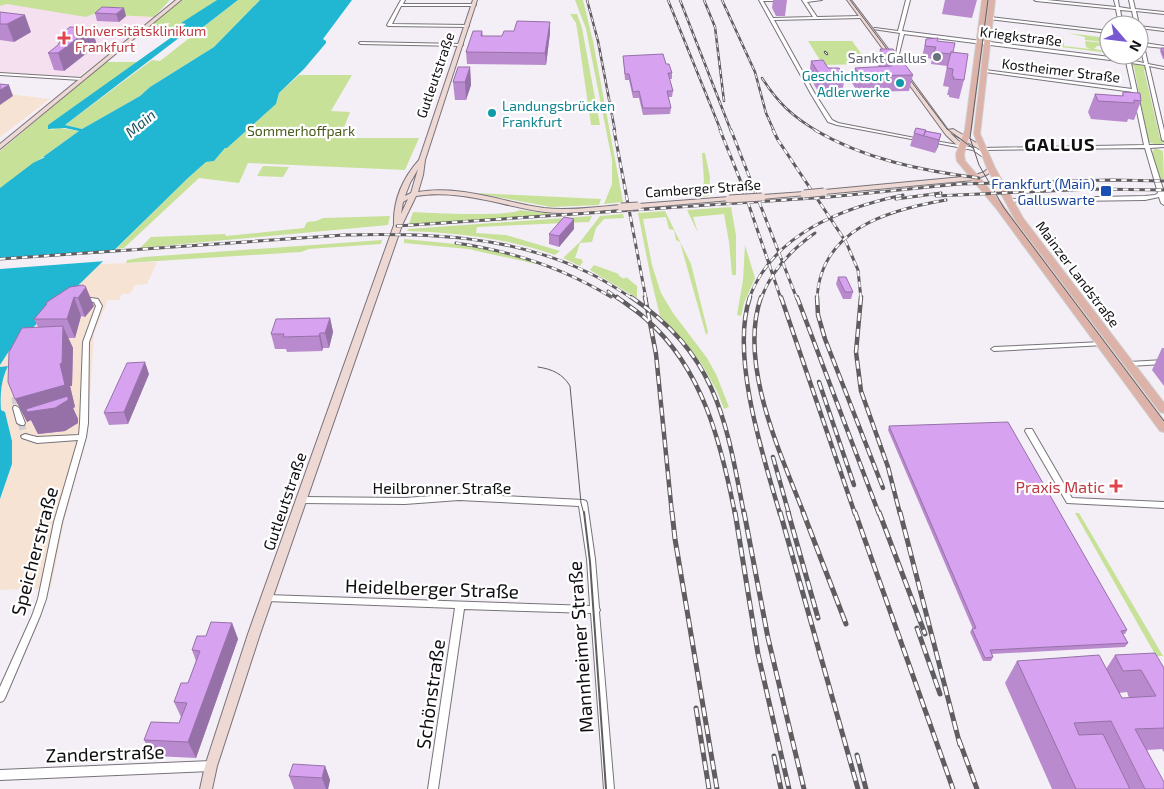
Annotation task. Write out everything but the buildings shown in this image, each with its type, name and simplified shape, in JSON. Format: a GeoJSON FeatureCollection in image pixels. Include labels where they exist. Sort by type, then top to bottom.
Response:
{"type":"FeatureCollection","features":[{"type":"Feature","properties":{"kind":"main road"},"geometry":{"type":"LineString","coordinates":[[964,166],[960,157],[968,130],[985,0]]}},
{"type":"Feature","properties":{"kind":"main road","name":"Mainzer Landstraße"},"geometry":{"type":"LineString","coordinates":[[992,0],[977,134],[984,152],[1019,219],[1164,410]]}},
{"type":"Feature","properties":{"kind":"main road","name":"Gutleutstraße"},"geometry":{"type":"LineString","coordinates":[[422,160],[474,3]]}},
{"type":"Feature","properties":{"kind":"main road","name":"Mainzer Landstraße"},"geometry":{"type":"LineString","coordinates":[[964,166],[999,206],[1164,428]]}},
{"type":"Feature","properties":{"kind":"main road"},"geometry":{"type":"LineString","coordinates":[[405,188],[416,190]]}},
{"type":"Feature","properties":{"kind":"main road","name":"Gutleutstraße"},"geometry":{"type":"LineString","coordinates":[[398,225],[404,218],[416,190]]}},
{"type":"Feature","properties":{"kind":"main road","name":"Gutleutstraße"},"geometry":{"type":"LineString","coordinates":[[211,766],[301,500]]}},
{"type":"Feature","properties":{"kind":"street"},"geometry":{"type":"LineString","coordinates":[[0,147],[179,0]]}},
{"type":"Feature","properties":{"kind":"street"},"geometry":{"type":"LineString","coordinates":[[773,0],[761,0],[813,94],[831,122],[964,143]]}},
{"type":"Feature","properties":{"kind":"street"},"geometry":{"type":"LineString","coordinates":[[804,1],[820,0]]}},
{"type":"Feature","properties":{"kind":"street"},"geometry":{"type":"LineString","coordinates":[[849,0],[897,65]]}},
{"type":"Feature","properties":{"kind":"street"},"geometry":{"type":"LineString","coordinates":[[896,58],[908,0]]}},
{"type":"Feature","properties":{"kind":"street"},"geometry":{"type":"LineString","coordinates":[[1036,0],[1164,13]]}},
{"type":"Feature","properties":{"kind":"street"},"geometry":{"type":"LineString","coordinates":[[1116,0],[1119,15]]}},
{"type":"Feature","properties":{"kind":"street"},"geometry":{"type":"LineString","coordinates":[[1131,0],[1135,15]]}},
{"type":"Feature","properties":{"kind":"street"},"geometry":{"type":"LineString","coordinates":[[804,1],[816,18]]}},
{"type":"Feature","properties":{"kind":"street"},"geometry":{"type":"LineString","coordinates":[[467,26],[389,25],[402,2],[474,3]]}},
{"type":"Feature","properties":{"kind":"street"},"geometry":{"type":"LineString","coordinates":[[771,19],[861,17]]}},
{"type":"Feature","properties":{"kind":"street"},"geometry":{"type":"LineString","coordinates":[[990,18],[1099,31]]}},
{"type":"Feature","properties":{"kind":"street"},"geometry":{"type":"LineString","coordinates":[[1149,28],[1164,30]]}},
{"type":"Feature","properties":{"kind":"street","name":"Kriegkstraße"},"geometry":{"type":"LineString","coordinates":[[875,29],[1099,58]]}},
{"type":"Feature","properties":{"kind":"street"},"geometry":{"type":"LineString","coordinates":[[361,43],[461,45]]}},
{"type":"Feature","properties":{"kind":"street"},"geometry":{"type":"LineString","coordinates":[[1149,45],[1164,47]]}},
{"type":"Feature","properties":{"kind":"street"},"geometry":{"type":"LineString","coordinates":[[1130,65],[1147,147],[1164,203]]}},
{"type":"Feature","properties":{"kind":"street"},"geometry":{"type":"LineString","coordinates":[[1146,65],[1164,140]]}},
{"type":"Feature","properties":{"kind":"street","name":"Kriegkstraße"},"geometry":{"type":"LineString","coordinates":[[1149,65],[1164,68]]}},
{"type":"Feature","properties":{"kind":"street","name":"Kostheimer Straße"},"geometry":{"type":"LineString","coordinates":[[985,71],[1135,91]]}},
{"type":"Feature","properties":{"kind":"street"},"geometry":{"type":"LineString","coordinates":[[902,72],[947,129],[964,143],[984,152],[1164,146]]}},
{"type":"Feature","properties":{"kind":"street"},"geometry":{"type":"LineString","coordinates":[[0,74],[81,79]]}},
{"type":"Feature","properties":{"kind":"street"},"geometry":{"type":"LineString","coordinates":[[947,129],[968,130]]}},
{"type":"Feature","properties":{"kind":"street","name":"Gutleutstraße"},"geometry":{"type":"LineString","coordinates":[[301,500],[353,358],[398,225],[397,215],[400,201],[411,175],[422,160]]}},
{"type":"Feature","properties":{"kind":"street","name":"Gutleutstraße"},"geometry":{"type":"LineString","coordinates":[[416,190],[422,160]]}},
{"type":"Feature","properties":{"kind":"street"},"geometry":{"type":"LineString","coordinates":[[947,179],[960,174],[964,166]]}},
{"type":"Feature","properties":{"kind":"street","name":"Camberger Straße"},"geometry":{"type":"LineString","coordinates":[[400,201],[416,190],[462,195],[544,210],[593,209],[804,194],[947,179],[974,178],[986,173],[991,168]]}},
{"type":"Feature","properties":{"kind":"street"},"geometry":{"type":"LineString","coordinates":[[411,175],[416,174],[416,190]]}},
{"type":"Feature","properties":{"kind":"street"},"geometry":{"type":"LineString","coordinates":[[1008,201],[1154,197],[1162,193]]}},
{"type":"Feature","properties":{"kind":"street"},"geometry":{"type":"LineString","coordinates":[[1052,278],[1063,277]]}},
{"type":"Feature","properties":{"kind":"street","name":"Speicherstraße"},"geometry":{"type":"LineString","coordinates":[[0,698],[42,599],[58,522],[82,436],[86,342],[99,306],[96,300],[79,301]]}},
{"type":"Feature","properties":{"kind":"street","name":"Mainzer Landstraße"},"geometry":{"type":"LineString","coordinates":[[994,349],[1102,344]]}},
{"type":"Feature","properties":{"kind":"street"},"geometry":{"type":"LineString","coordinates":[[1129,364],[1164,362]]}},
{"type":"Feature","properties":{"kind":"street"},"geometry":{"type":"LineString","coordinates":[[16,408],[21,423]]}},
{"type":"Feature","properties":{"kind":"street"},"geometry":{"type":"LineString","coordinates":[[1029,431],[1070,501],[1164,505]]}},
{"type":"Feature","properties":{"kind":"street"},"geometry":{"type":"LineString","coordinates":[[25,436],[36,440],[82,436]]}},
{"type":"Feature","properties":{"kind":"street","name":"Heilbronner Straße"},"geometry":{"type":"LineString","coordinates":[[301,500],[405,501],[459,497],[583,503]]}},
{"type":"Feature","properties":{"kind":"street","name":"Mannheimer Straße"},"geometry":{"type":"LineString","coordinates":[[583,503],[587,521],[596,610],[609,789]]}},
{"type":"Feature","properties":{"kind":"street","name":"Heidelberger Straße"},"geometry":{"type":"LineString","coordinates":[[267,598],[596,610]]}},
{"type":"Feature","properties":{"kind":"street","name":"Schönstraße"},"geometry":{"type":"LineString","coordinates":[[433,789],[460,605]]}},
{"type":"Feature","properties":{"kind":"street","name":"Gutleutstraße"},"geometry":{"type":"LineString","coordinates":[[206,789],[211,766]]}},
{"type":"Feature","properties":{"kind":"street","name":"Zanderstraße"},"geometry":{"type":"LineString","coordinates":[[0,775],[211,766]]}},
{"type":"Feature","properties":{"kind":"shaded area","name":"Universitätsklinikum Frankfurt"},"geometry":{"type":"Polygon","coordinates":[[[7,4],[93,14],[154,17],[78,78],[0,73],[0,6],[7,4]]]}},
{"type":"Feature","properties":{"kind":"shaded area"},"geometry":{"type":"Polygon","coordinates":[[[0,93],[50,99],[0,137],[0,93]]]}},
{"type":"Feature","properties":{"kind":"shaded area"},"geometry":{"type":"Polygon","coordinates":[[[157,262],[147,284],[135,285],[130,294],[122,294],[119,300],[108,300],[94,333],[88,431],[63,526],[51,588],[0,590],[0,499],[12,464],[12,441],[5,412],[1,410],[0,401],[2,381],[7,366],[0,367],[0,365],[9,351],[100,264],[157,262]]]}},
{"type":"Feature","properties":{"kind":"green space"},"geometry":{"type":"Polygon","coordinates":[[[0,0],[170,0],[154,17],[93,14],[86,17],[7,4],[0,6],[0,0]]]}},
{"type":"Feature","properties":{"kind":"green space"},"geometry":{"type":"Polygon","coordinates":[[[182,0],[217,0],[164,36],[161,35],[170,28],[166,27],[170,23],[165,23],[153,32],[143,32],[182,0]]]}},
{"type":"Feature","properties":{"kind":"green space"},"geometry":{"type":"Polygon","coordinates":[[[238,0],[260,0],[214,47],[150,87],[140,96],[82,129],[65,125],[152,60],[160,61],[238,0]]]}},
{"type":"Feature","properties":{"kind":"green space"},"geometry":{"type":"Polygon","coordinates":[[[575,0],[583,0],[593,41],[623,202],[604,204],[612,184],[612,160],[586,29],[575,0]]]}},
{"type":"Feature","properties":{"kind":"green space"},"geometry":{"type":"Polygon","coordinates":[[[570,14],[577,14],[582,28],[600,125],[591,125],[576,23],[570,14]]]}},
{"type":"Feature","properties":{"kind":"green space"},"geometry":{"type":"Polygon","coordinates":[[[1068,33],[1099,37],[1099,42],[1085,40],[1085,37],[1068,33]]]}},
{"type":"Feature","properties":{"kind":"green space"},"geometry":{"type":"Polygon","coordinates":[[[1059,38],[1063,38],[1064,46],[1090,49],[1086,47],[1085,41],[1099,42],[1099,46],[1094,49],[1099,50],[1099,52],[1061,47],[1059,38]]]}},
{"type":"Feature","properties":{"kind":"green space"},"geometry":{"type":"Polygon","coordinates":[[[808,41],[852,41],[869,64],[823,65],[808,41]]]}},
{"type":"Feature","properties":{"kind":"green space"},"geometry":{"type":"Polygon","coordinates":[[[106,62],[138,62],[48,125],[51,130],[59,128],[79,131],[0,188],[0,151],[106,62]]]}},
{"type":"Feature","properties":{"kind":"green space"},"geometry":{"type":"Polygon","coordinates":[[[1131,65],[1146,67],[1144,70],[1160,138],[1163,138],[1164,143],[1162,144],[1150,143],[1146,140],[1147,136],[1134,67],[1131,65]]]}},
{"type":"Feature","properties":{"kind":"green space","name":"Sommerhoffpark"},"geometry":{"type":"Polygon","coordinates":[[[299,75],[352,75],[331,111],[350,112],[340,138],[419,138],[405,170],[248,163],[239,183],[199,178],[124,248],[116,249],[189,177],[206,162],[214,161],[225,148],[276,104],[279,93],[299,75]]]}},
{"type":"Feature","properties":{"kind":"green space"},"geometry":{"type":"Polygon","coordinates":[[[1155,148],[1163,151],[1164,179],[1160,179],[1152,152],[1155,148]]]}},
{"type":"Feature","properties":{"kind":"green space"},"geometry":{"type":"Polygon","coordinates":[[[702,153],[705,153],[710,177],[709,196],[702,197],[704,180],[702,153]]]}},
{"type":"Feature","properties":{"kind":"green space"},"geometry":{"type":"Polygon","coordinates":[[[263,166],[289,167],[283,177],[257,176],[263,166]]]}},
{"type":"Feature","properties":{"kind":"green space"},"geometry":{"type":"Polygon","coordinates":[[[476,193],[601,199],[599,205],[551,207],[476,193]]]}},
{"type":"Feature","properties":{"kind":"green space"},"geometry":{"type":"Polygon","coordinates":[[[731,207],[736,235],[736,275],[732,275],[724,214],[693,217],[698,233],[687,210],[731,207]]]}},
{"type":"Feature","properties":{"kind":"green space"},"geometry":{"type":"Polygon","coordinates":[[[520,210],[560,215],[409,224],[413,212],[486,214],[520,210]]]}},
{"type":"Feature","properties":{"kind":"green space"},"geometry":{"type":"Polygon","coordinates":[[[665,211],[691,264],[708,332],[706,335],[680,242],[676,240],[674,230],[669,229],[666,217],[643,219],[652,265],[661,293],[673,313],[707,358],[716,374],[729,407],[724,409],[717,391],[701,363],[660,316],[638,213],[665,211]]]}},
{"type":"Feature","properties":{"kind":"green space"},"geometry":{"type":"Polygon","coordinates":[[[623,214],[624,218],[604,219],[596,228],[592,242],[580,243],[575,258],[581,259],[583,262],[580,266],[563,258],[580,242],[600,216],[623,214]]]}},
{"type":"Feature","properties":{"kind":"green space"},"geometry":{"type":"Polygon","coordinates":[[[390,216],[388,225],[140,248],[151,237],[225,234],[226,236],[304,228],[307,222],[323,218],[390,216]]]}},
{"type":"Feature","properties":{"kind":"green space"},"geometry":{"type":"Polygon","coordinates":[[[592,216],[589,222],[477,227],[476,233],[506,235],[560,251],[555,255],[501,240],[445,233],[407,231],[408,229],[592,216]]]}},
{"type":"Feature","properties":{"kind":"green space"},"geometry":{"type":"Polygon","coordinates":[[[404,239],[476,246],[539,263],[536,264],[468,249],[404,243],[404,239]]]}},
{"type":"Feature","properties":{"kind":"green space"},"geometry":{"type":"Polygon","coordinates":[[[382,240],[381,244],[309,249],[301,252],[126,263],[127,260],[144,257],[382,240]]]}},
{"type":"Feature","properties":{"kind":"green space"},"geometry":{"type":"Polygon","coordinates":[[[745,245],[755,278],[744,303],[741,316],[737,315],[743,280],[745,245]]]}},
{"type":"Feature","properties":{"kind":"green space"},"geometry":{"type":"Polygon","coordinates":[[[594,265],[619,274],[624,279],[626,277],[637,286],[637,298],[590,270],[594,265]]]}},
{"type":"Feature","properties":{"kind":"green space"},"geometry":{"type":"Polygon","coordinates":[[[1075,513],[1079,513],[1163,656],[1156,656],[1075,513]]]}},
{"type":"Feature","properties":{"kind":"water","name":"Main"},"geometry":{"type":"Polygon","coordinates":[[[217,0],[238,0],[198,31],[184,34],[65,125],[82,129],[140,96],[150,87],[214,47],[260,0],[352,0],[323,39],[326,43],[304,69],[279,93],[276,104],[225,148],[214,161],[206,162],[189,177],[49,314],[46,314],[28,333],[16,351],[9,351],[0,365],[0,188],[79,131],[65,128],[48,129],[48,125],[176,34],[174,33],[186,24],[181,23],[217,0]]]}},
{"type":"Feature","properties":{"kind":"water"},"geometry":{"type":"Polygon","coordinates":[[[8,366],[2,382],[1,410],[5,412],[12,441],[12,464],[0,499],[0,367],[8,366]]]}},
{"type":"Feature","properties":{"kind":"pier"},"geometry":{"type":"Polygon","coordinates":[[[118,250],[106,261],[0,269],[0,258],[118,250]]]}},
{"type":"Feature","properties":{"kind":"tunnel"},"geometry":{"type":"LineString","coordinates":[[15,397],[16,408]]}},
{"type":"Feature","properties":{"kind":"tunnel"},"geometry":{"type":"LineString","coordinates":[[21,423],[25,436]]}},
{"type":"Feature","properties":{"kind":"tram line"},"geometry":{"type":"LineString","coordinates":[[850,0],[947,129],[974,149]]}},
{"type":"Feature","properties":{"kind":"tram line"},"geometry":{"type":"LineString","coordinates":[[974,149],[970,138],[988,0]]}},
{"type":"Feature","properties":{"kind":"tram line"},"geometry":{"type":"LineString","coordinates":[[974,149],[979,165],[1004,208],[1164,421]]}},
{"type":"Feature","properties":{"kind":"tram line"},"geometry":{"type":"LineString","coordinates":[[538,367],[557,373],[570,386],[581,503],[584,514]]}},
{"type":"Feature","properties":{"kind":"tram line"},"geometry":{"type":"LineString","coordinates":[[584,512],[590,562],[606,789]]}},
{"type":"Feature","properties":{"kind":"railway"},"geometry":{"type":"LineString","coordinates":[[587,0],[598,41],[615,131]]}},
{"type":"Feature","properties":{"kind":"railway"},"geometry":{"type":"LineString","coordinates":[[668,0],[721,131]]}},
{"type":"Feature","properties":{"kind":"railway"},"geometry":{"type":"LineString","coordinates":[[680,0],[731,131]]}},
{"type":"Feature","properties":{"kind":"railway"},"geometry":{"type":"LineString","coordinates":[[704,0],[715,27],[724,101]]}},
{"type":"Feature","properties":{"kind":"railway"},"geometry":{"type":"LineString","coordinates":[[722,0],[755,72],[766,113],[774,131]]}},
{"type":"Feature","properties":{"kind":"railway"},"geometry":{"type":"LineString","coordinates":[[762,78],[786,108],[817,131]]}},
{"type":"Feature","properties":{"kind":"railway"},"geometry":{"type":"LineString","coordinates":[[614,130],[629,210]]}},
{"type":"Feature","properties":{"kind":"railway"},"geometry":{"type":"LineString","coordinates":[[720,130],[748,202]]}},
{"type":"Feature","properties":{"kind":"railway"},"geometry":{"type":"LineString","coordinates":[[731,130],[759,202]]}},
{"type":"Feature","properties":{"kind":"railway"},"geometry":{"type":"LineString","coordinates":[[773,130],[817,198]]}},
{"type":"Feature","properties":{"kind":"railway"},"geometry":{"type":"LineString","coordinates":[[815,130],[853,149],[894,162],[937,172],[979,178]]}},
{"type":"Feature","properties":{"kind":"railway"},"geometry":{"type":"LineString","coordinates":[[817,198],[959,184],[1111,180],[1164,181]]}},
{"type":"Feature","properties":{"kind":"railway"},"geometry":{"type":"LineString","coordinates":[[936,196],[1092,189],[1164,190]]}},
{"type":"Feature","properties":{"kind":"railway"},"geometry":{"type":"LineString","coordinates":[[896,199],[941,193]]}},
{"type":"Feature","properties":{"kind":"railway"},"geometry":{"type":"LineString","coordinates":[[830,218],[856,208],[903,195]]}},
{"type":"Feature","properties":{"kind":"railway"},"geometry":{"type":"LineString","coordinates":[[759,202],[817,198]]}},
{"type":"Feature","properties":{"kind":"railway"},"geometry":{"type":"LineString","coordinates":[[817,198],[830,218]]}},
{"type":"Feature","properties":{"kind":"railway"},"geometry":{"type":"LineString","coordinates":[[844,240],[861,227],[880,217],[924,204],[946,200]]}},
{"type":"Feature","properties":{"kind":"railway"},"geometry":{"type":"LineString","coordinates":[[629,210],[748,202]]}},
{"type":"Feature","properties":{"kind":"railway"},"geometry":{"type":"LineString","coordinates":[[748,202],[769,264]]}},
{"type":"Feature","properties":{"kind":"railway"},"geometry":{"type":"LineString","coordinates":[[748,202],[759,202]]}},
{"type":"Feature","properties":{"kind":"railway"},"geometry":{"type":"LineString","coordinates":[[759,202],[779,253]]}},
{"type":"Feature","properties":{"kind":"railway"},"geometry":{"type":"LineString","coordinates":[[397,226],[629,210]]}},
{"type":"Feature","properties":{"kind":"railway"},"geometry":{"type":"LineString","coordinates":[[629,210],[646,299]]}},
{"type":"Feature","properties":{"kind":"railway"},"geometry":{"type":"LineString","coordinates":[[779,253],[792,241],[830,218]]}},
{"type":"Feature","properties":{"kind":"railway"},"geometry":{"type":"LineString","coordinates":[[830,218],[844,240]]}},
{"type":"Feature","properties":{"kind":"railway"},"geometry":{"type":"LineString","coordinates":[[783,262],[798,246],[815,233]]}},
{"type":"Feature","properties":{"kind":"railway"},"geometry":{"type":"LineString","coordinates":[[0,259],[344,235],[437,236],[468,239],[528,250],[587,272],[633,299]]}},
{"type":"Feature","properties":{"kind":"railway"},"geometry":{"type":"LineString","coordinates":[[817,298],[821,275],[830,255],[844,240]]}},
{"type":"Feature","properties":{"kind":"railway"},"geometry":{"type":"LineString","coordinates":[[844,240],[858,270],[861,298]]}},
{"type":"Feature","properties":{"kind":"railway"},"geometry":{"type":"LineString","coordinates":[[456,243],[477,246],[536,262],[574,277],[611,297]]}},
{"type":"Feature","properties":{"kind":"railway"},"geometry":{"type":"LineString","coordinates":[[769,264],[779,253]]}},
{"type":"Feature","properties":{"kind":"railway"},"geometry":{"type":"LineString","coordinates":[[779,253],[783,262]]}},
{"type":"Feature","properties":{"kind":"railway"},"geometry":{"type":"LineString","coordinates":[[773,275],[783,262]]}},
{"type":"Feature","properties":{"kind":"railway"},"geometry":{"type":"LineString","coordinates":[[783,262],[797,299]]}},
{"type":"Feature","properties":{"kind":"railway"},"geometry":{"type":"LineString","coordinates":[[749,299],[760,276],[769,264]]}},
{"type":"Feature","properties":{"kind":"railway"},"geometry":{"type":"LineString","coordinates":[[769,264],[773,275]]}},
{"type":"Feature","properties":{"kind":"railway"},"geometry":{"type":"LineString","coordinates":[[761,299],[773,275]]}},
{"type":"Feature","properties":{"kind":"railway"},"geometry":{"type":"LineString","coordinates":[[773,275],[781,299]]}},
{"type":"Feature","properties":{"kind":"railway"},"geometry":{"type":"LineString","coordinates":[[608,291],[618,299]]}},
{"type":"Feature","properties":{"kind":"railway"},"geometry":{"type":"LineString","coordinates":[[617,297],[650,323]]}},
{"type":"Feature","properties":{"kind":"railway"},"geometry":{"type":"LineString","coordinates":[[631,297],[647,309]]}},
{"type":"Feature","properties":{"kind":"railway"},"geometry":{"type":"LineString","coordinates":[[645,297],[647,309]]}},
{"type":"Feature","properties":{"kind":"railway"},"geometry":{"type":"LineString","coordinates":[[750,297],[745,321],[746,376],[765,464],[780,514]]}},
{"type":"Feature","properties":{"kind":"railway"},"geometry":{"type":"LineString","coordinates":[[761,297],[755,323],[758,379],[774,436],[804,514]]}},
{"type":"Feature","properties":{"kind":"railway"},"geometry":{"type":"LineString","coordinates":[[781,297],[855,514]]}},
{"type":"Feature","properties":{"kind":"railway"},"geometry":{"type":"LineString","coordinates":[[797,297],[879,514]]}},
{"type":"Feature","properties":{"kind":"railway"},"geometry":{"type":"LineString","coordinates":[[817,298],[818,315],[825,339],[883,488]]}},
{"type":"Feature","properties":{"kind":"railway"},"geometry":{"type":"LineString","coordinates":[[861,298],[856,352],[861,391],[888,467],[900,514]]}},
{"type":"Feature","properties":{"kind":"railway"},"geometry":{"type":"LineString","coordinates":[[647,309],[660,319],[682,342],[700,366],[713,392],[731,449],[744,514]]}},
{"type":"Feature","properties":{"kind":"railway"},"geometry":{"type":"LineString","coordinates":[[647,309],[650,323]]}},
{"type":"Feature","properties":{"kind":"railway"},"geometry":{"type":"LineString","coordinates":[[650,323],[666,339],[696,384],[716,434],[735,514]]}},
{"type":"Feature","properties":{"kind":"railway"},"geometry":{"type":"LineString","coordinates":[[650,323],[656,354],[672,514]]}},
{"type":"Feature","properties":{"kind":"railway"},"geometry":{"type":"LineString","coordinates":[[819,382],[854,485]]}},
{"type":"Feature","properties":{"kind":"railway"},"geometry":{"type":"LineString","coordinates":[[773,457],[789,514]]}},
{"type":"Feature","properties":{"kind":"railway"},"geometry":{"type":"LineString","coordinates":[[672,512],[717,789]]}},
{"type":"Feature","properties":{"kind":"railway"},"geometry":{"type":"LineString","coordinates":[[735,512],[758,654],[789,789]]}},
{"type":"Feature","properties":{"kind":"railway"},"geometry":{"type":"LineString","coordinates":[[744,512],[768,638],[804,789]]}},
{"type":"Feature","properties":{"kind":"railway"},"geometry":{"type":"LineString","coordinates":[[780,512],[858,789]]}},
{"type":"Feature","properties":{"kind":"railway"},"geometry":{"type":"LineString","coordinates":[[788,512],[818,618]]}},
{"type":"Feature","properties":{"kind":"railway"},"geometry":{"type":"LineString","coordinates":[[803,512],[846,624]]}},
{"type":"Feature","properties":{"kind":"railway"},"geometry":{"type":"LineString","coordinates":[[855,512],[953,789]]}},
{"type":"Feature","properties":{"kind":"railway"},"geometry":{"type":"LineString","coordinates":[[879,512],[925,634]]}},
{"type":"Feature","properties":{"kind":"railway"},"geometry":{"type":"LineString","coordinates":[[900,512],[960,745]]}},
{"type":"Feature","properties":{"kind":"railway"},"geometry":{"type":"LineString","coordinates":[[917,628],[940,694]]}},
{"type":"Feature","properties":{"kind":"railway"},"geometry":{"type":"LineString","coordinates":[[696,708],[709,789]]}},
{"type":"Feature","properties":{"kind":"railway"},"geometry":{"type":"LineString","coordinates":[[959,740],[977,789]]}},
{"type":"Feature","properties":{"kind":"railway"},"geometry":{"type":"LineString","coordinates":[[857,755],[866,789]]}},
{"type":"Feature","properties":{"kind":"railway"},"geometry":{"type":"LineString","coordinates":[[774,756],[781,789]]}},
{"type":"Feature","properties":{"kind":"place","name":"Universitätsklinikum Frankfurt"},"geometry":{"type":"Point","coordinates":[64,38]}},
{"type":"Feature","properties":{"kind":"place","name":"Sankt Gallus"},"geometry":{"type":"Point","coordinates":[937,57]}},
{"type":"Feature","properties":{"kind":"place","name":"Geschichtsort Adlerwerke"},"geometry":{"type":"Point","coordinates":[900,83]}},
{"type":"Feature","properties":{"kind":"place","name":"Landungsbrücken Frankfurt"},"geometry":{"type":"Point","coordinates":[492,113]}},
{"type":"Feature","properties":{"kind":"place","name":"Frankfurt (Main) Galluswarte"},"geometry":{"type":"Point","coordinates":[1106,191]}},
{"type":"Feature","properties":{"kind":"place","name":"Praxis Matic"},"geometry":{"type":"Point","coordinates":[1116,486]}},
{"type":"Feature","properties":{"kind":"district","name":"GALLUS"},"geometry":{"type":"Point","coordinates":[1060,144]}}]}
